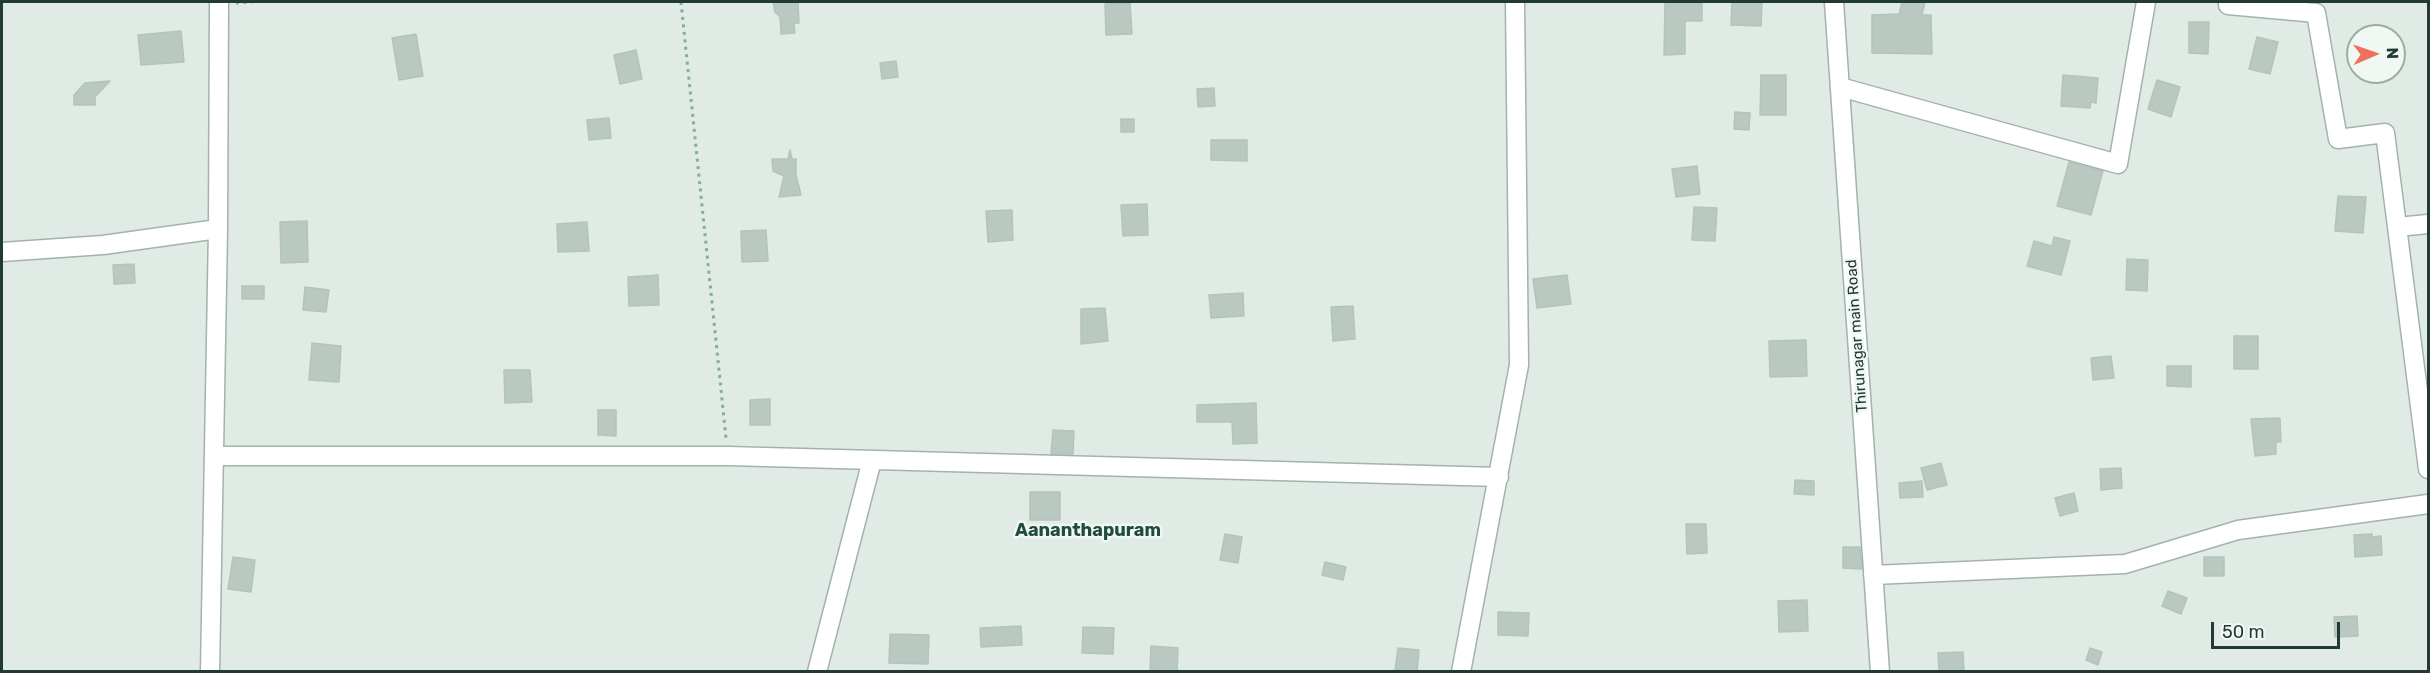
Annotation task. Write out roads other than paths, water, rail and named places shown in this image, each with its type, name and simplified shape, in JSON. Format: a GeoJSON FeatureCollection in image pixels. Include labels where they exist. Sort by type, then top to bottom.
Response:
{"type":"FeatureCollection","features":[{"type":"Feature","properties":{"kind":"street"},"geometry":{"type":"LineString","coordinates":[[1461,672],[1519,365],[1515,2]]}},
{"type":"Feature","properties":{"kind":"street","name":"Thirunagar main Road"},"geometry":{"type":"LineString","coordinates":[[1834,2],[1880,672]]}},
{"type":"Feature","properties":{"kind":"street"},"geometry":{"type":"LineString","coordinates":[[1840,87],[2118,164],[2146,2]]}},
{"type":"Feature","properties":{"kind":"street"},"geometry":{"type":"LineString","coordinates":[[2228,2],[2228,5],[2316,12],[2338,139],[2385,133],[2428,469]]}},
{"type":"Feature","properties":{"kind":"street"},"geometry":{"type":"LineString","coordinates":[[210,672],[218,229],[219,4]]}},
{"type":"Feature","properties":{"kind":"street"},"geometry":{"type":"LineString","coordinates":[[2397,226],[2428,224]]}},
{"type":"Feature","properties":{"kind":"street"},"geometry":{"type":"LineString","coordinates":[[2,252],[103,245],[218,229]]}},
{"type":"Feature","properties":{"kind":"street"},"geometry":{"type":"LineString","coordinates":[[214,456],[728,456],[1499,477]]}},
{"type":"Feature","properties":{"kind":"street"},"geometry":{"type":"LineString","coordinates":[[817,672],[872,460]]}},
{"type":"Feature","properties":{"kind":"street"},"geometry":{"type":"LineString","coordinates":[[1873,575],[2125,564],[2238,530],[2428,504]]}},
{"type":"Feature","properties":{"kind":"district","name":"Aananthapuram"},"geometry":{"type":"Point","coordinates":[1088,531]}}]}
